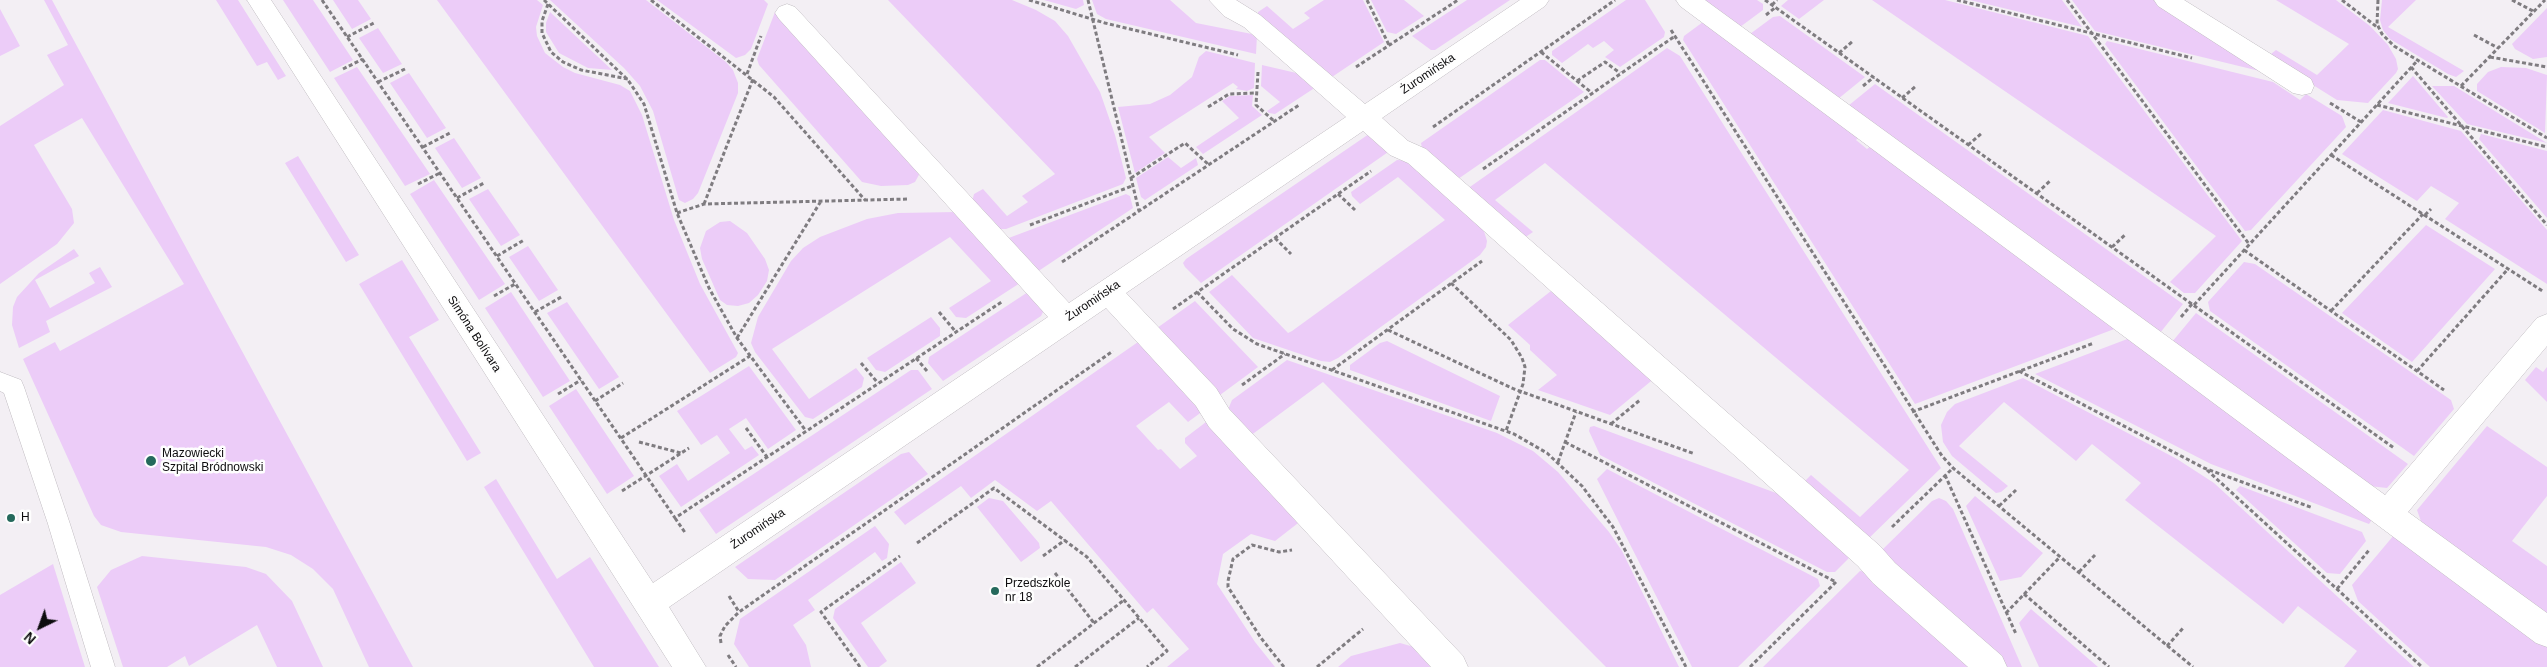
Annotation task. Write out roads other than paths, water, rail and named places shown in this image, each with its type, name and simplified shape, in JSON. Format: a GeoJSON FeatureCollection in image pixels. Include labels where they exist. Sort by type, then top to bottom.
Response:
{"type":"FeatureCollection","features":[{"type":"Feature","properties":{"kind":"street","name":"Simóna Bolívara"},"geometry":{"type":"LineString","coordinates":[[259,0],[690,667]]}},
{"type":"Feature","properties":{"kind":"street"},"geometry":{"type":"LineString","coordinates":[[1221,0],[1232,10],[1252,21],[1326,87],[1402,149],[1417,156],[1992,667]]}},
{"type":"Feature","properties":{"kind":"street","name":"Żuromińska"},"geometry":{"type":"LineString","coordinates":[[649,603],[1537,0]]}},
{"type":"Feature","properties":{"kind":"street"},"geometry":{"type":"LineString","coordinates":[[2166,0],[2302,86]]}},
{"type":"Feature","properties":{"kind":"street"},"geometry":{"type":"LineString","coordinates":[[1697,7],[2547,632]]}},
{"type":"Feature","properties":{"kind":"street"},"geometry":{"type":"LineString","coordinates":[[787,13],[1067,319]]}},
{"type":"Feature","properties":{"kind":"street"},"geometry":{"type":"LineString","coordinates":[[1108,292],[1206,397],[1212,408],[1452,667]]}},
{"type":"Feature","properties":{"kind":"street"},"geometry":{"type":"LineString","coordinates":[[2391,517],[2425,470],[2547,326]]}},
{"type":"Feature","properties":{"kind":"lane"},"geometry":{"type":"LineString","coordinates":[[0,380],[13,387],[59,524],[103,667]]}},
{"type":"Feature","properties":{"kind":"place","name":"Mazowiecki Szpital Bródnowski"},"geometry":{"type":"Point","coordinates":[151,461]}},
{"type":"Feature","properties":{"kind":"place","name":"H"},"geometry":{"type":"Point","coordinates":[11,518]}},
{"type":"Feature","properties":{"kind":"place","name":"Przedszkole nr 18"},"geometry":{"type":"Point","coordinates":[995,591]}}]}
